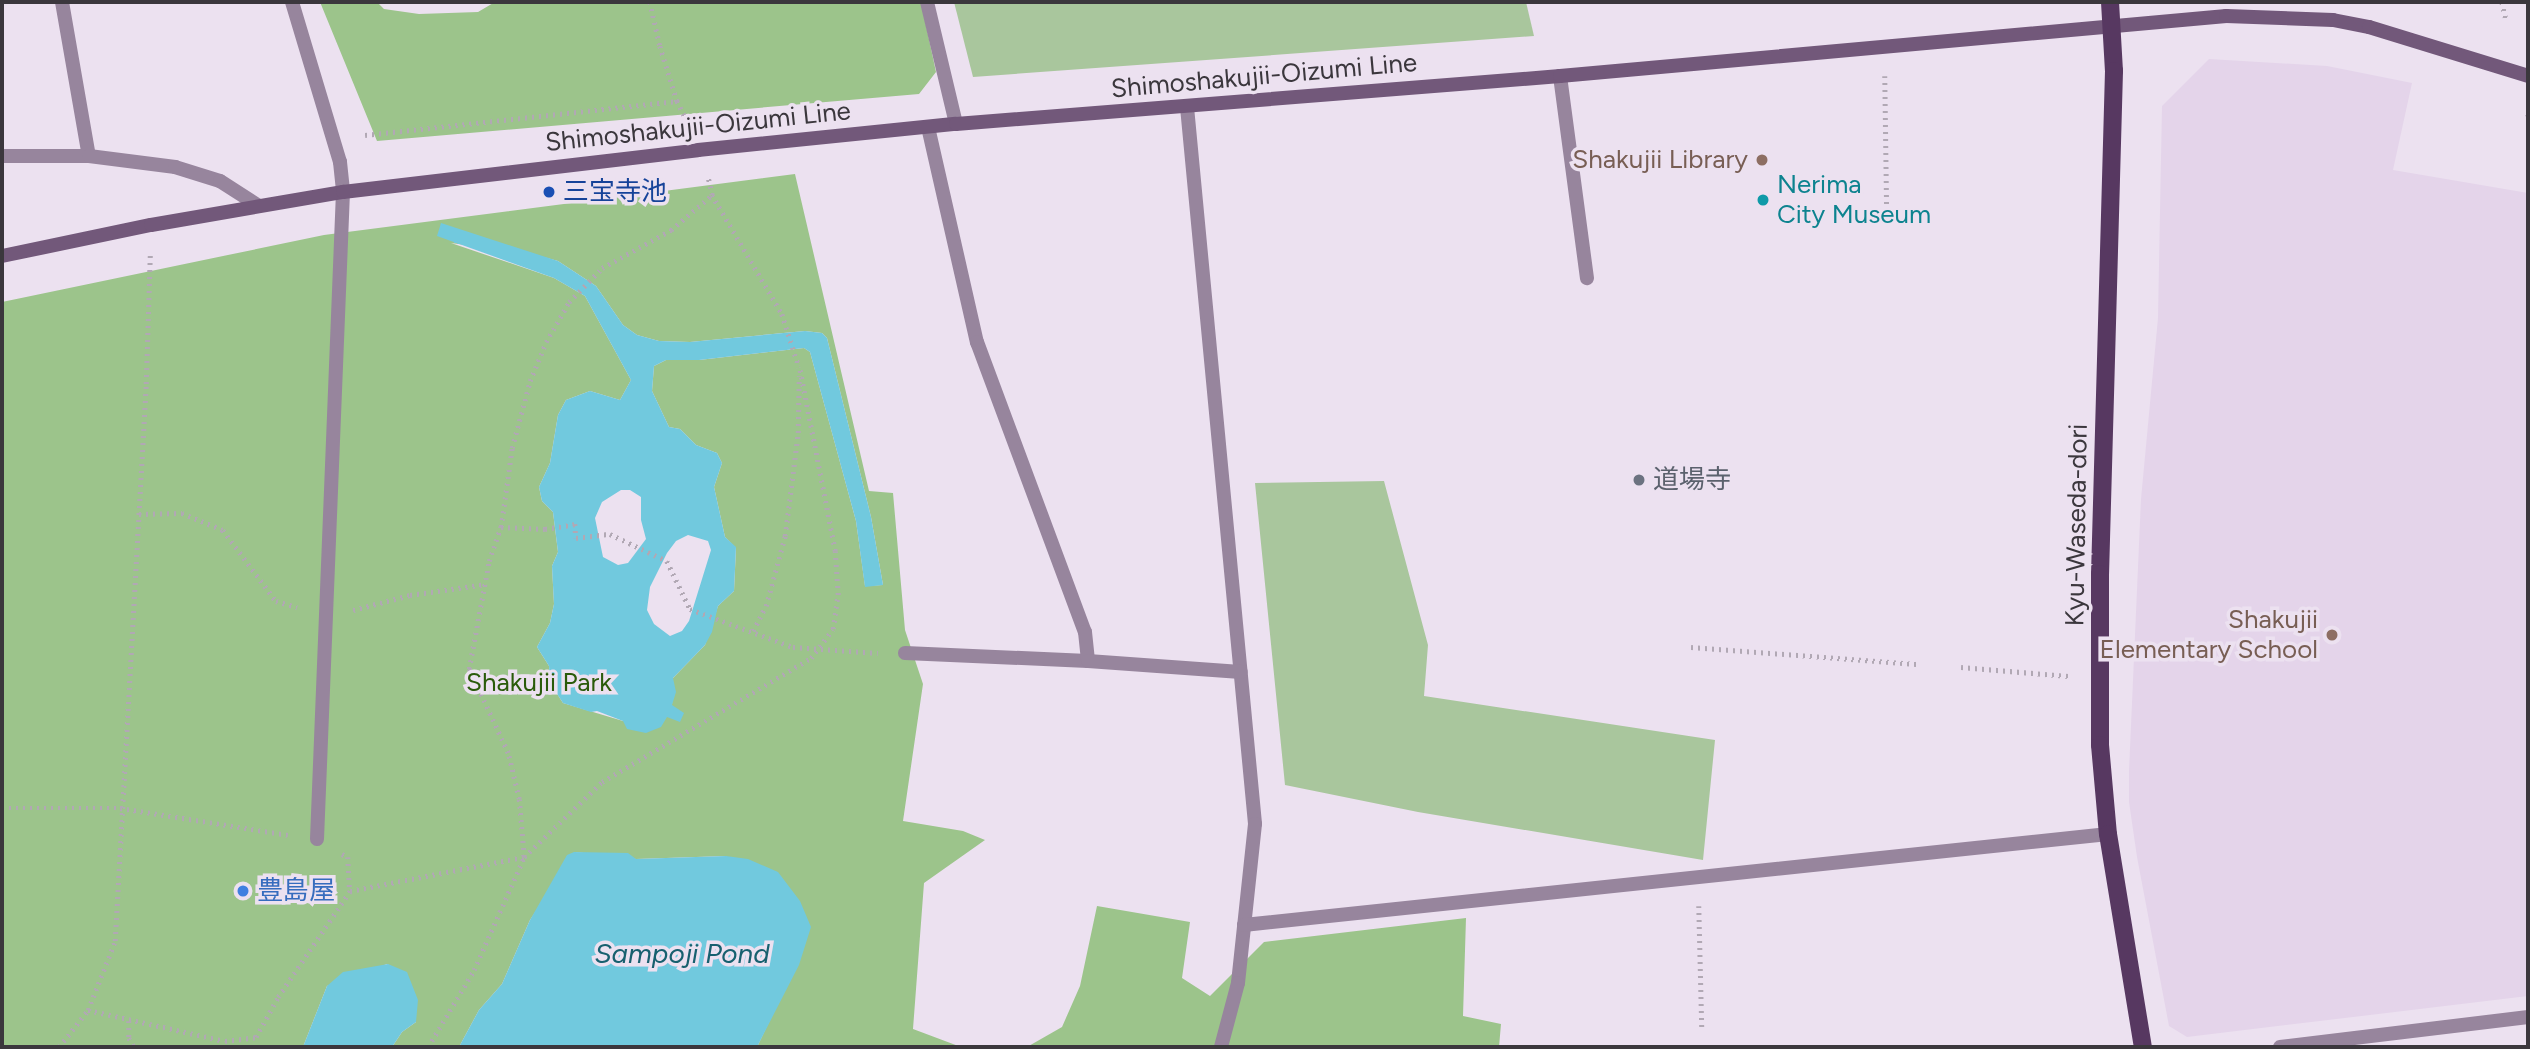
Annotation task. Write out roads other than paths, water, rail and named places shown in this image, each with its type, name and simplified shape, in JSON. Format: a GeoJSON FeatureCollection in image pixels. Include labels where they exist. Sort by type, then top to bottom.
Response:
{"type":"FeatureCollection","features":[{"type":"Feature","properties":{"kind":"main road","name":"Kyu-Waseda-dori"},"geometry":{"type":"LineString","coordinates":[[2110,2],[2113,27],[2100,574],[2101,745],[2108,834],[2143,1047]]}},
{"type":"Feature","properties":{"kind":"main road","name":"Shimoshakujii-Oizumi Line"},"geometry":{"type":"LineString","coordinates":[[2,256],[151,225],[343,192],[698,150],[956,124],[1560,76],[2226,16],[2333,20],[2422,41],[2528,76]]}},
{"type":"Feature","properties":{"kind":"street"},"geometry":{"type":"LineString","coordinates":[[62,2],[89,156]]}},
{"type":"Feature","properties":{"kind":"street"},"geometry":{"type":"LineString","coordinates":[[292,2],[340,162],[343,192],[317,839]]}},
{"type":"Feature","properties":{"kind":"street"},"geometry":{"type":"LineString","coordinates":[[927,2],[956,124]]}},
{"type":"Feature","properties":{"kind":"street"},"geometry":{"type":"LineString","coordinates":[[1560,76],[1587,278]]}},
{"type":"Feature","properties":{"kind":"street"},"geometry":{"type":"LineString","coordinates":[[1187,107],[1255,824],[1238,983],[1221,1047]]}},
{"type":"Feature","properties":{"kind":"street"},"geometry":{"type":"LineString","coordinates":[[928,127],[977,342],[1085,632],[1087,661]]}},
{"type":"Feature","properties":{"kind":"street"},"geometry":{"type":"LineString","coordinates":[[2,156],[89,156],[175,167],[220,181],[259,206]]}},
{"type":"Feature","properties":{"kind":"street"},"geometry":{"type":"LineString","coordinates":[[905,653],[1087,661],[1241,672]]}},
{"type":"Feature","properties":{"kind":"street"},"geometry":{"type":"LineString","coordinates":[[1244,925],[1698,875],[2108,834]]}},
{"type":"Feature","properties":{"kind":"street"},"geometry":{"type":"LineString","coordinates":[[2280,1047],[2528,1017]]}},
{"type":"Feature","properties":{"kind":"water"},"geometry":{"type":"Polygon","coordinates":[[[441,223],[558,261],[596,286],[623,325],[637,335],[659,341],[690,342],[805,331],[822,333],[827,338],[871,517],[883,585],[865,587],[856,521],[810,352],[804,348],[699,360],[666,360],[654,366],[652,391],[669,427],[680,429],[696,445],[717,453],[722,463],[714,487],[725,537],[736,547],[734,591],[718,606],[712,632],[705,645],[673,678],[676,692],[672,705],[684,713],[680,722],[667,717],[661,727],[646,733],[627,729],[623,721],[597,711],[591,712],[563,703],[550,683],[549,666],[537,647],[550,623],[554,604],[552,566],[558,552],[553,512],[542,501],[539,487],[550,463],[558,415],[566,400],[590,391],[620,400],[631,380],[585,296],[554,278],[437,236],[441,223]],[[621,490],[602,502],[595,518],[603,557],[618,565],[628,563],[646,539],[641,520],[641,497],[630,490],[621,490]],[[688,535],[676,541],[667,553],[650,587],[647,610],[654,624],[670,636],[682,631],[689,621],[711,550],[708,541],[688,535]]]}},
{"type":"Feature","properties":{"kind":"water","name":"Sampoji Pond"},"geometry":{"type":"Polygon","coordinates":[[[574,852],[628,853],[636,859],[726,856],[748,859],[778,872],[800,901],[811,927],[799,965],[757,1047],[459,1047],[479,1010],[502,984],[530,920],[567,855],[574,852]]]}},
{"type":"Feature","properties":{"kind":"water"},"geometry":{"type":"Polygon","coordinates":[[[388,964],[407,972],[418,1000],[416,1022],[402,1032],[392,1047],[303,1047],[327,986],[343,972],[388,964]]]}},
{"type":"Feature","properties":{"kind":"place","name":"Shakujii Library"},"geometry":{"type":"Point","coordinates":[1762,160]}},
{"type":"Feature","properties":{"kind":"place","name":"三宝寺池"},"geometry":{"type":"Point","coordinates":[549,192]}},
{"type":"Feature","properties":{"kind":"place","name":"Nerima City Museum"},"geometry":{"type":"Point","coordinates":[1763,200]}},
{"type":"Feature","properties":{"kind":"place","name":"道場寺"},"geometry":{"type":"Point","coordinates":[1639,480]}},
{"type":"Feature","properties":{"kind":"place","name":"Shakujii Elementary School"},"geometry":{"type":"Point","coordinates":[2332,635]}},
{"type":"Feature","properties":{"kind":"place","name":"豊島屋"},"geometry":{"type":"Point","coordinates":[243,891]}},
{"type":"Feature","properties":{"kind":"park label","name":"Shakujii Park"},"geometry":{"type":"Point","coordinates":[539,683]}}]}
